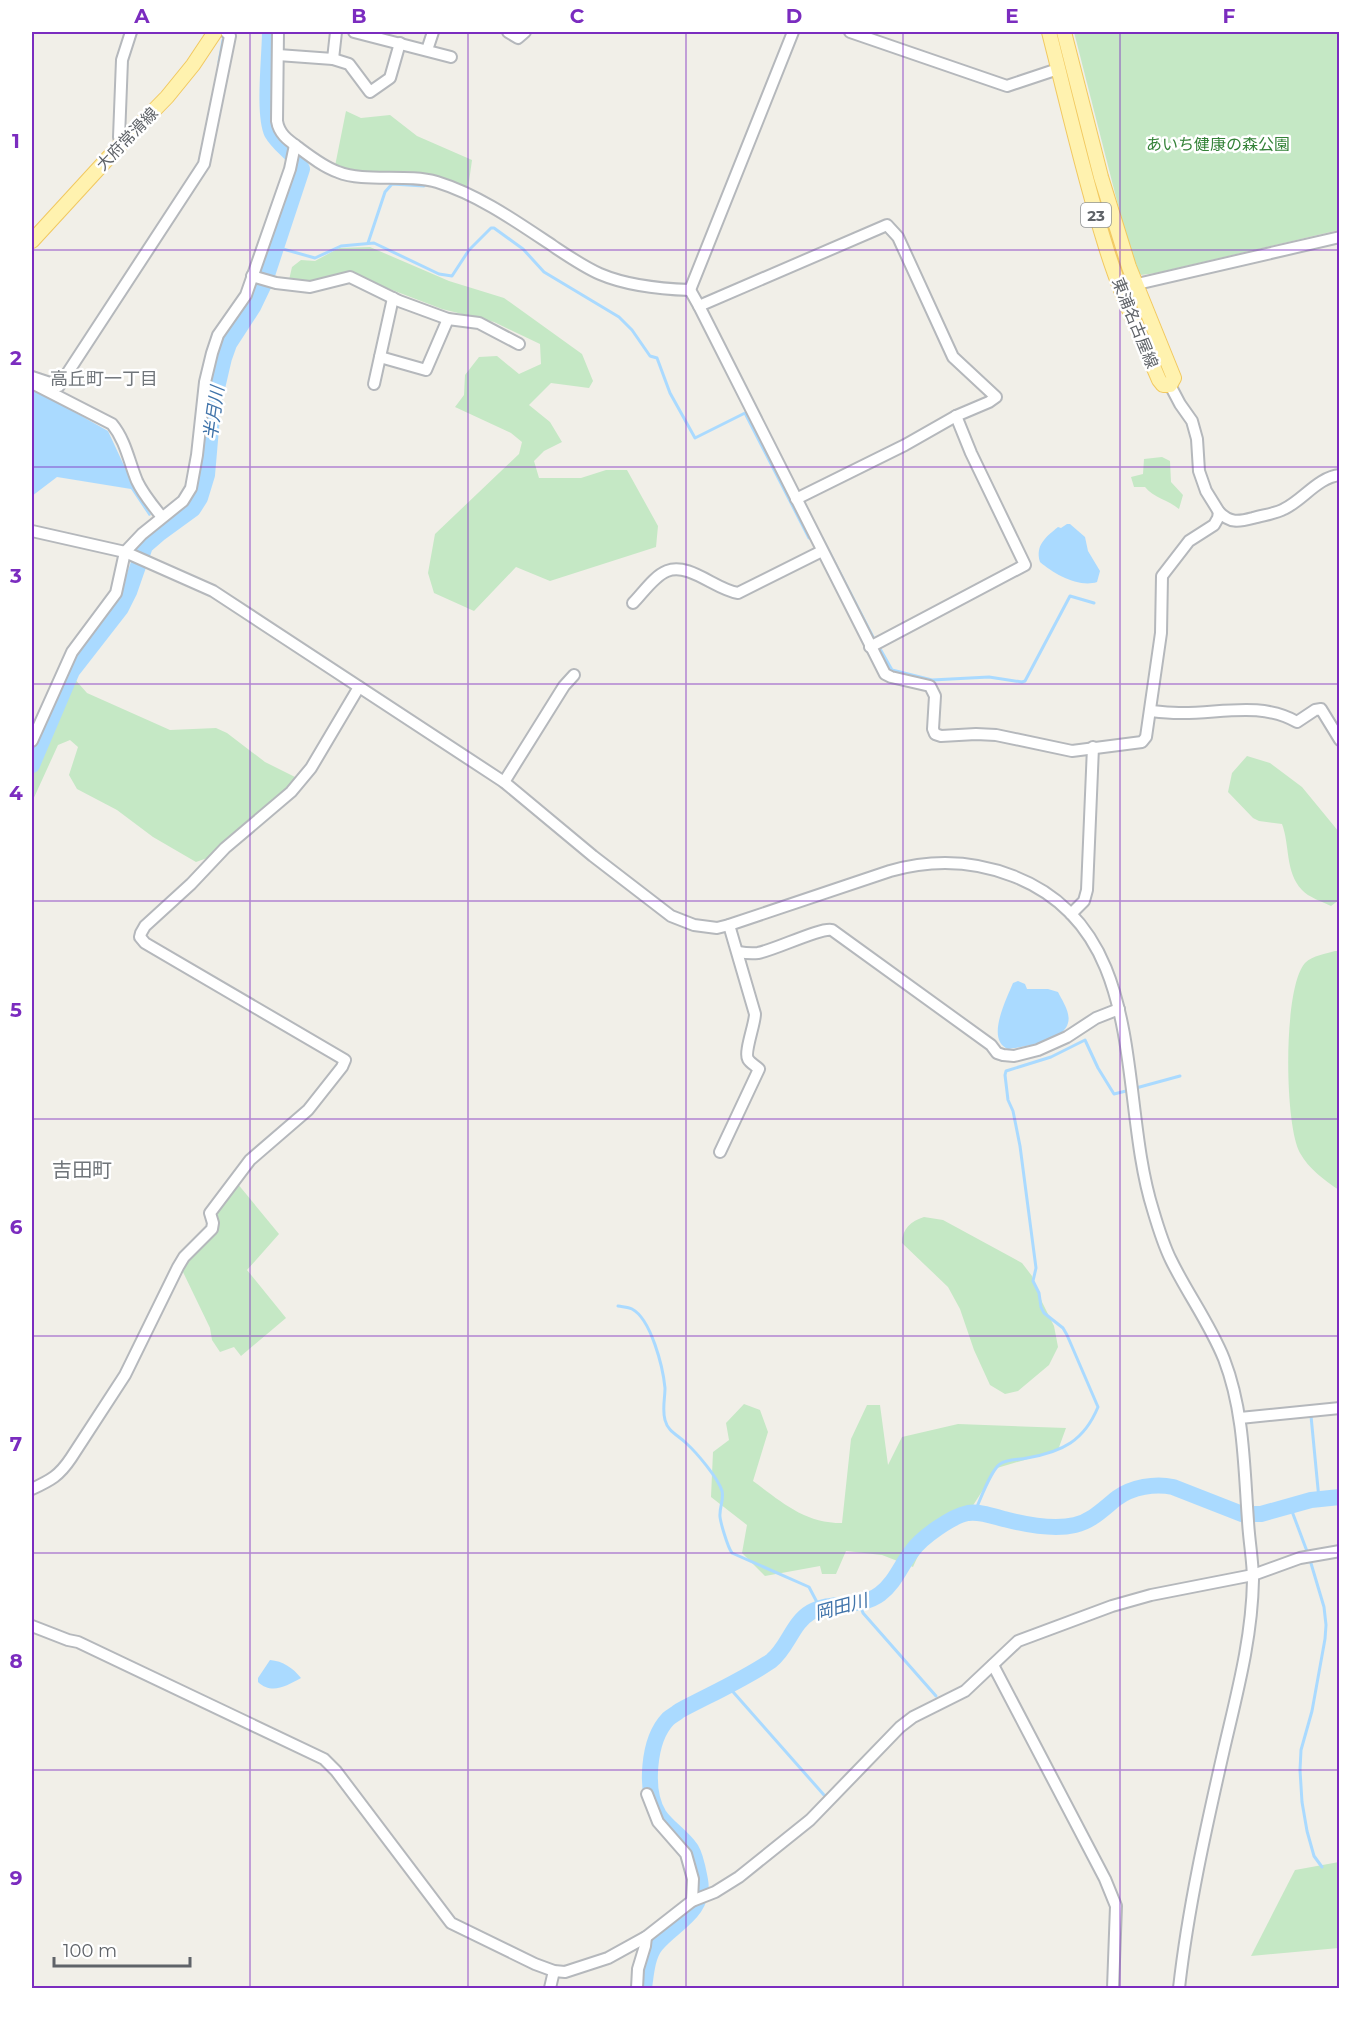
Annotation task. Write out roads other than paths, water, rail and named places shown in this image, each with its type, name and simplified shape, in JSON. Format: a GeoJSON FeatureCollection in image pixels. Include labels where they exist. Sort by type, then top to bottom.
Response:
{"type":"FeatureCollection","features":[{"type":"Feature","properties":{"kind":"main road","name":"大府常滑線"},"geometry":{"type":"LineString","coordinates":[[32,241],[121,144],[167,98],[193,65],[214,32]]}},
{"type":"Feature","properties":{"kind":"main road","name":"東浦名古屋線"},"geometry":{"type":"LineString","coordinates":[[1049,32],[1091,198],[1120,288],[1159,380],[1163,385],[1170,385],[1174,378],[1135,284],[1101,177],[1064,32]]}},
{"type":"Feature","properties":{"kind":"street"},"geometry":{"type":"LineString","coordinates":[[121,144],[119,137],[122,60],[131,32]]}},
{"type":"Feature","properties":{"kind":"street"},"geometry":{"type":"LineString","coordinates":[[32,377],[59,386],[204,164],[230,36],[226,32]]}},
{"type":"Feature","properties":{"kind":"street"},"geometry":{"type":"LineString","coordinates":[[278,32],[279,130],[294,147],[338,173],[351,176],[419,178],[456,190],[499,211],[567,255],[607,277],[643,286],[690,290]]}},
{"type":"Feature","properties":{"kind":"street"},"geometry":{"type":"LineString","coordinates":[[333,59],[336,32]]}},
{"type":"Feature","properties":{"kind":"street"},"geometry":{"type":"LineString","coordinates":[[354,32],[451,57]]}},
{"type":"Feature","properties":{"kind":"street"},"geometry":{"type":"LineString","coordinates":[[427,50],[433,32]]}},
{"type":"Feature","properties":{"kind":"street"},"geometry":{"type":"LineString","coordinates":[[508,32],[518,38],[525,32]]}},
{"type":"Feature","properties":{"kind":"street"},"geometry":{"type":"LineString","coordinates":[[690,290],[793,32]]}},
{"type":"Feature","properties":{"kind":"street"},"geometry":{"type":"LineString","coordinates":[[850,32],[1007,86],[1058,69]]}},
{"type":"Feature","properties":{"kind":"street"},"geometry":{"type":"LineString","coordinates":[[278,55],[333,59],[349,64],[370,92],[390,78],[400,43]]}},
{"type":"Feature","properties":{"kind":"street"},"geometry":{"type":"LineString","coordinates":[[32,741],[72,652],[116,593],[128,554],[162,517],[183,501],[191,488],[205,382],[212,353],[218,335],[256,278],[292,162],[294,147]]}},
{"type":"Feature","properties":{"kind":"street"},"geometry":{"type":"LineString","coordinates":[[699,306],[887,225],[898,237],[953,357],[996,397],[956,416],[905,446],[796,499]]}},
{"type":"Feature","properties":{"kind":"street"},"geometry":{"type":"LineString","coordinates":[[1120,288],[1340,237]]}},
{"type":"Feature","properties":{"kind":"street"},"geometry":{"type":"LineString","coordinates":[[256,278],[310,287],[350,277],[393,298],[448,319],[479,323],[519,344]]}},
{"type":"Feature","properties":{"kind":"street"},"geometry":{"type":"LineString","coordinates":[[690,290],[885,674],[930,686],[934,690],[933,729],[935,734],[941,736],[996,735],[1072,751],[1142,742],[1146,737],[1161,633],[1162,576],[1189,541],[1214,525],[1219,512]]}},
{"type":"Feature","properties":{"kind":"street"},"geometry":{"type":"LineString","coordinates":[[374,384],[393,298]]}},
{"type":"Feature","properties":{"kind":"street"},"geometry":{"type":"LineString","coordinates":[[380,357],[426,370],[448,319]]}},
{"type":"Feature","properties":{"kind":"street"},"geometry":{"type":"LineString","coordinates":[[32,383],[112,424],[129,454],[136,479],[143,493],[162,517]]}},
{"type":"Feature","properties":{"kind":"street"},"geometry":{"type":"LineString","coordinates":[[1170,385],[1192,421],[1197,439],[1199,471],[1206,490],[1219,512],[1227,519],[1238,521],[1284,509],[1326,479],[1340,475]]}},
{"type":"Feature","properties":{"kind":"street"},"geometry":{"type":"LineString","coordinates":[[870,648],[1025,565],[970,453],[956,416]]}},
{"type":"Feature","properties":{"kind":"street"},"geometry":{"type":"LineString","coordinates":[[32,531],[128,554],[213,591],[504,782],[593,856],[671,915],[694,925],[729,926],[890,870],[944,862],[991,868],[1026,881],[1054,899],[1071,914],[1091,939],[1104,961],[1119,1009],[1150,1202],[1170,1259],[1222,1355],[1240,1418],[1253,1575],[1252,1614],[1203,1843],[1183,1951],[1179,1989]]}},
{"type":"Feature","properties":{"kind":"street"},"geometry":{"type":"LineString","coordinates":[[633,603],[667,571],[684,570],[723,590],[738,594],[822,551]]}},
{"type":"Feature","properties":{"kind":"street"},"geometry":{"type":"LineString","coordinates":[[504,782],[551,706],[574,675]]}},
{"type":"Feature","properties":{"kind":"street"},"geometry":{"type":"LineString","coordinates":[[32,1489],[62,1472],[125,1375],[184,1257],[212,1229],[210,1213],[250,1160],[308,1110],[345,1059],[205,979],[140,938],[145,926],[191,884],[225,848],[303,780],[359,687]]}},
{"type":"Feature","properties":{"kind":"street"},"geometry":{"type":"LineString","coordinates":[[1150,711],[1181,713],[1249,710],[1270,713],[1297,722],[1315,710],[1322,709],[1340,740]]}},
{"type":"Feature","properties":{"kind":"street"},"geometry":{"type":"LineString","coordinates":[[1071,914],[1084,902],[1087,890],[1093,747]]}},
{"type":"Feature","properties":{"kind":"street"},"geometry":{"type":"LineString","coordinates":[[720,1152],[759,1069],[749,1061],[746,1055],[755,1023],[755,1014],[729,926]]}},
{"type":"Feature","properties":{"kind":"street"},"geometry":{"type":"LineString","coordinates":[[738,952],[758,953],[821,930],[832,930],[991,1046],[997,1053],[1003,1055],[1014,1056],[1055,1044],[1096,1018],[1119,1009]]}},
{"type":"Feature","properties":{"kind":"street"},"geometry":{"type":"LineString","coordinates":[[1240,1418],[1340,1408]]}},
{"type":"Feature","properties":{"kind":"street"},"geometry":{"type":"LineString","coordinates":[[32,1626],[97,1650],[324,1759],[336,1770],[451,1923],[512,1953],[554,1971],[564,1972],[608,1958],[646,1937],[697,1899],[715,1892],[739,1877],[790,1838],[825,1805],[900,1726],[965,1691],[1018,1641],[1112,1605],[1253,1575],[1300,1558],[1340,1551]]}},
{"type":"Feature","properties":{"kind":"street"},"geometry":{"type":"LineString","coordinates":[[993,1665],[1105,1879],[1116,1906],[1113,1989]]}},
{"type":"Feature","properties":{"kind":"street"},"geometry":{"type":"LineString","coordinates":[[647,1794],[658,1822],[686,1854],[697,1899]]}},
{"type":"Feature","properties":{"kind":"street"},"geometry":{"type":"LineString","coordinates":[[637,1989],[638,1969],[646,1937]]}},
{"type":"Feature","properties":{"kind":"street"},"geometry":{"type":"LineString","coordinates":[[550,1989],[554,1971]]}},
{"type":"Feature","properties":{"kind":"water"},"geometry":{"type":"Polygon","coordinates":[[[32,388],[108,431],[134,487],[151,515],[149,516],[131,489],[57,477],[32,496],[32,388]]]}},
{"type":"Feature","properties":{"kind":"water"},"geometry":{"type":"Polygon","coordinates":[[[1067,524],[1085,537],[1088,551],[1100,571],[1097,582],[1075,581],[1059,575],[1040,562],[1040,546],[1049,534],[1067,524]]]}},
{"type":"Feature","properties":{"kind":"water"},"geometry":{"type":"Polygon","coordinates":[[[1018,981],[1025,984],[1027,989],[1048,989],[1058,992],[1069,1019],[1065,1029],[1051,1039],[1008,1049],[1001,1044],[998,1028],[1013,983],[1018,981]]]}},
{"type":"Feature","properties":{"kind":"water"},"geometry":{"type":"Polygon","coordinates":[[[270,1660],[287,1666],[301,1678],[279,1688],[263,1686],[258,1682],[258,1678],[270,1660]]]}},
{"type":"Feature","properties":{"kind":"waterway","name":"半月川"},"geometry":{"type":"LineString","coordinates":[[32,765],[72,671],[121,608],[145,546],[193,509],[200,498],[207,475],[213,405],[224,358],[229,344],[253,307],[264,284],[302,169],[275,138],[269,124],[267,99],[270,32]]}},
{"type":"Feature","properties":{"kind":"waterway"},"geometry":{"type":"LineString","coordinates":[[219,62],[223,40]]}},
{"type":"Feature","properties":{"kind":"waterway"},"geometry":{"type":"LineString","coordinates":[[368,243],[385,192],[392,184],[424,186]]}},
{"type":"Feature","properties":{"kind":"waterway"},"geometry":{"type":"LineString","coordinates":[[276,247],[315,258],[341,246],[374,243],[439,274],[452,276],[469,250],[491,228],[494,228],[523,249],[544,272],[619,317],[632,330],[650,356],[657,358],[670,393],[695,438],[745,413],[809,538],[812,538]]}},
{"type":"Feature","properties":{"kind":"waterway"},"geometry":{"type":"LineString","coordinates":[[819,538],[822,538],[875,641]]}},
{"type":"Feature","properties":{"kind":"waterway"},"geometry":{"type":"LineString","coordinates":[[879,647],[892,670],[932,680],[989,677],[1022,682],[1025,681],[1070,596],[1094,603]]}},
{"type":"Feature","properties":{"kind":"waterway"},"geometry":{"type":"LineString","coordinates":[[976,1513],[986,1485],[1000,1464],[1051,1452],[1070,1443],[1086,1428],[1098,1407],[1067,1335],[1063,1328],[1044,1313],[1033,1281],[1036,1268],[1020,1146],[1013,1111],[1008,1100],[1006,1071],[1051,1057],[1085,1040],[1114,1094],[1130,1090]]}},
{"type":"Feature","properties":{"kind":"waterway"},"geometry":{"type":"LineString","coordinates":[[1136,1088],[1180,1076]]}},
{"type":"Feature","properties":{"kind":"waterway"},"geometry":{"type":"LineString","coordinates":[[618,1306],[630,1308],[639,1314],[650,1333],[659,1356],[664,1379],[666,1424],[701,1459],[720,1486],[722,1491],[720,1517],[732,1553],[809,1587],[820,1608]]}},
{"type":"Feature","properties":{"kind":"waterway"},"geometry":{"type":"LineString","coordinates":[[1311,1416],[1319,1499]]}},
{"type":"Feature","properties":{"kind":"waterway","name":"岡田川"},"geometry":{"type":"LineString","coordinates":[[644,1988],[647,1965],[653,1949],[663,1937],[687,1917],[698,1901],[701,1891],[693,1852],[663,1820],[654,1805],[650,1766],[656,1739],[668,1719],[679,1711],[771,1661],[777,1656],[799,1622],[811,1612],[828,1606],[872,1599],[880,1594],[890,1585],[912,1551],[923,1540],[946,1523],[968,1513],[1032,1525],[1050,1527],[1075,1525],[1087,1521],[1130,1491],[1159,1485],[1173,1487],[1242,1514],[1261,1514],[1311,1500],[1340,1497]]}},
{"type":"Feature","properties":{"kind":"waterway"},"geometry":{"type":"LineString","coordinates":[[1290,1506],[1308,1554]]}},
{"type":"Feature","properties":{"kind":"waterway"},"geometry":{"type":"LineString","coordinates":[[1310,1560],[1324,1607],[1326,1625],[1312,1711],[1301,1750],[1300,1770],[1307,1831],[1314,1856],[1322,1867]]}},
{"type":"Feature","properties":{"kind":"waterway"},"geometry":{"type":"LineString","coordinates":[[859,1602],[863,1613],[936,1696]]}},
{"type":"Feature","properties":{"kind":"waterway"},"geometry":{"type":"LineString","coordinates":[[727,1685],[824,1795]]}},
{"type":"Feature","properties":{"kind":"district","name":"高丘町一丁目"},"geometry":{"type":"Point","coordinates":[104,379]}},
{"type":"Feature","properties":{"kind":"district","name":"吉田町"},"geometry":{"type":"Point","coordinates":[82,1170]}},
{"type":"Feature","properties":{"kind":"park label","name":"あいち健康の森公園"},"geometry":{"type":"Point","coordinates":[1218,144]}}]}
